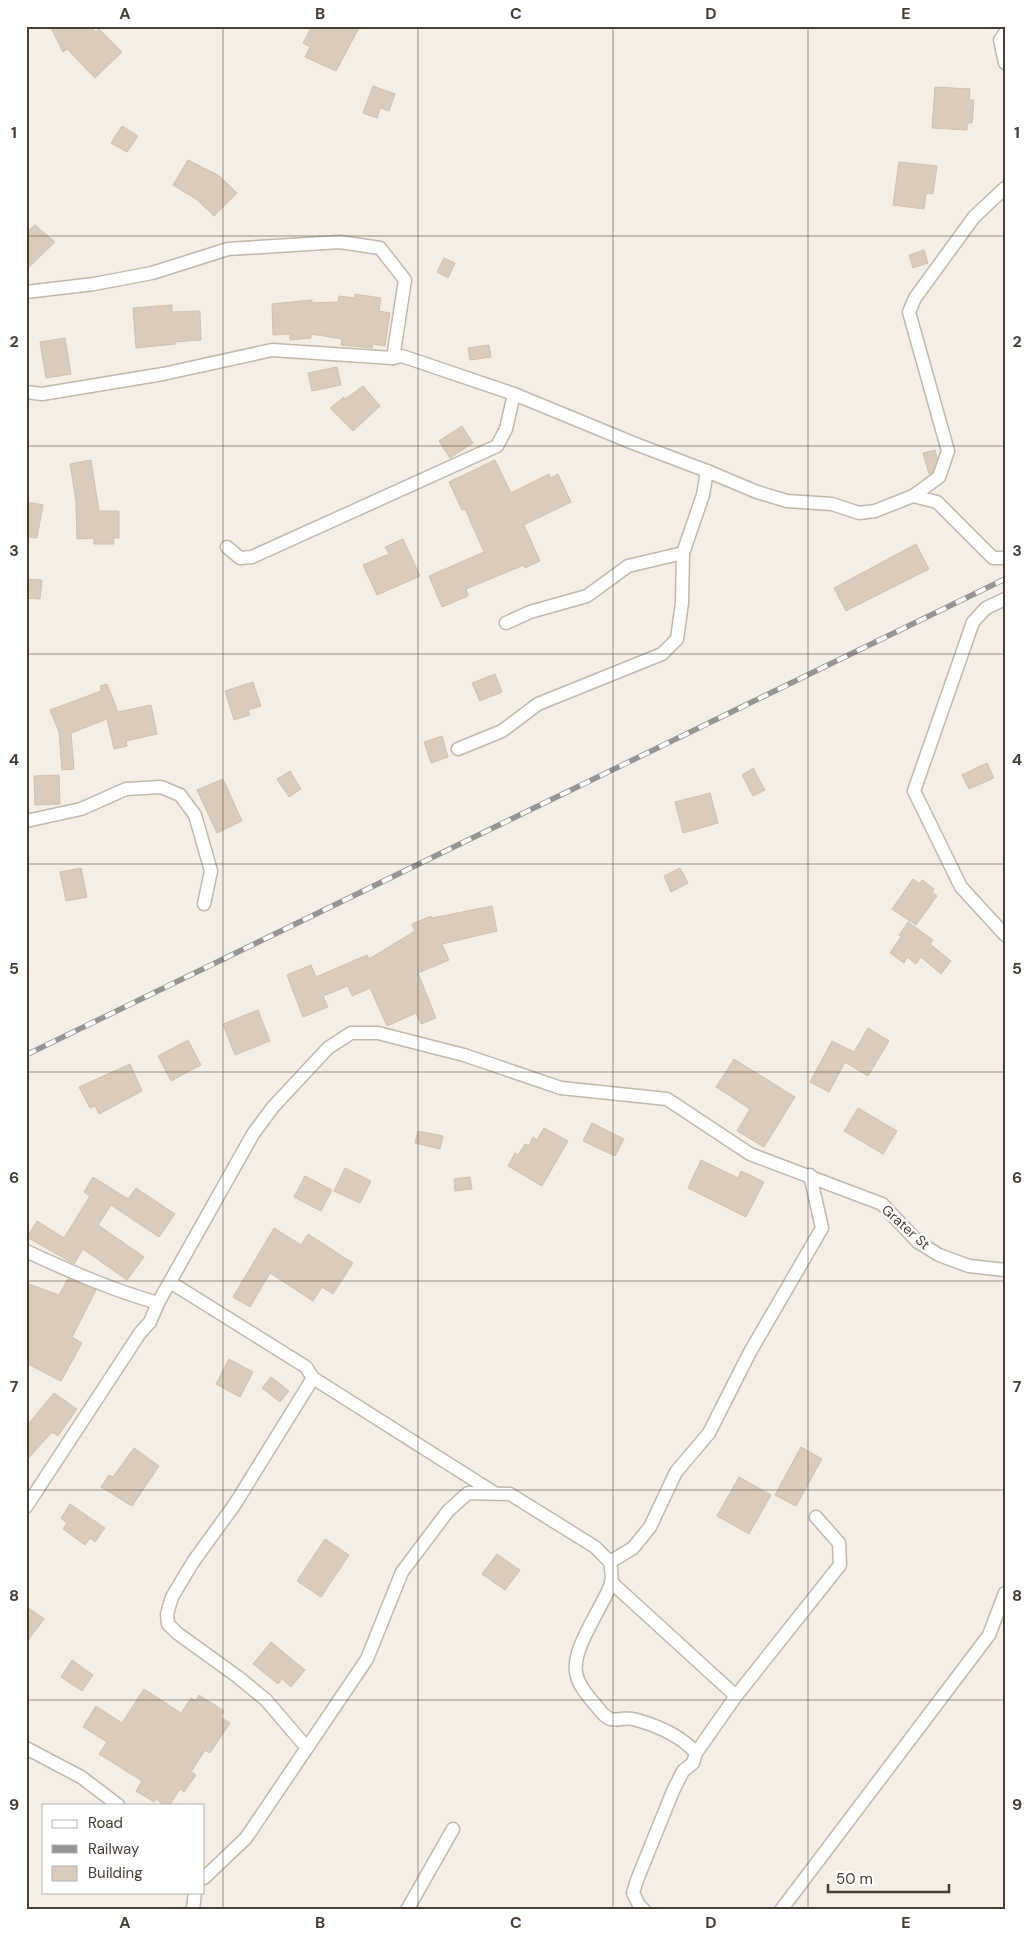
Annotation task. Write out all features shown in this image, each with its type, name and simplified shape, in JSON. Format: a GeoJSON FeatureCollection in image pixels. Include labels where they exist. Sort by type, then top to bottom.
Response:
{"type":"FeatureCollection","features":[{"type":"Feature","properties":{"kind":"street"},"geometry":{"type":"LineString","coordinates":[[1005,34],[1000,40],[1005,63]]}},
{"type":"Feature","properties":{"kind":"street"},"geometry":{"type":"LineString","coordinates":[[26,392],[42,394],[154,376],[272,350],[393,358],[402,356],[514,394],[758,492],[787,501],[832,504],[858,513],[875,511],[913,496],[939,477],[948,451],[909,312],[915,298],[974,217],[1005,188]]}},
{"type":"Feature","properties":{"kind":"street"},"geometry":{"type":"LineString","coordinates":[[26,292],[94,284],[152,273],[228,249],[340,242],[380,248],[405,280],[393,358]]}},
{"type":"Feature","properties":{"kind":"street"},"geometry":{"type":"LineString","coordinates":[[227,547],[240,558],[252,557],[497,446],[506,429],[514,394]]}},
{"type":"Feature","properties":{"kind":"street"},"geometry":{"type":"LineString","coordinates":[[458,749],[502,731],[538,704],[662,654],[677,639],[682,603],[682,553],[704,495],[707,471]]}},
{"type":"Feature","properties":{"kind":"street"},"geometry":{"type":"LineString","coordinates":[[913,496],[937,502],[988,554],[993,558],[1005,558]]}},
{"type":"Feature","properties":{"kind":"street"},"geometry":{"type":"LineString","coordinates":[[506,623],[530,612],[587,596],[628,566],[682,553]]}},
{"type":"Feature","properties":{"kind":"street"},"geometry":{"type":"LineString","coordinates":[[1005,599],[986,608],[973,622],[914,791],[961,886],[1005,934]]}},
{"type":"Feature","properties":{"kind":"street"},"geometry":{"type":"LineString","coordinates":[[26,821],[81,809],[126,789],[161,787],[180,795],[195,815],[212,871],[204,904]]}},
{"type":"Feature","properties":{"kind":"street","name":"Grater St"},"geometry":{"type":"LineString","coordinates":[[26,1507],[140,1333],[150,1322],[158,1303],[253,1134],[273,1107],[328,1048],[351,1033],[378,1033],[464,1055],[561,1088],[667,1099],[750,1154],[810,1175],[882,1204],[918,1242],[939,1255],[969,1266],[1005,1270]]}},
{"type":"Feature","properties":{"kind":"street"},"geometry":{"type":"LineString","coordinates":[[610,1562],[633,1548],[650,1527],[676,1472],[709,1433],[750,1352],[822,1228],[810,1175]]}},
{"type":"Feature","properties":{"kind":"street"},"geometry":{"type":"LineString","coordinates":[[26,1251],[61,1268],[128,1294],[158,1303]]}},
{"type":"Feature","properties":{"kind":"street"},"geometry":{"type":"LineString","coordinates":[[170,1282],[306,1367],[312,1378],[493,1492]]}},
{"type":"Feature","properties":{"kind":"street"},"geometry":{"type":"LineString","coordinates":[[307,1748],[266,1700],[238,1676],[177,1633],[168,1624],[167,1614],[172,1597],[193,1562],[235,1504],[312,1378]]}},
{"type":"Feature","properties":{"kind":"street"},"geometry":{"type":"LineString","coordinates":[[205,1877],[246,1838],[368,1659],[402,1572],[448,1511],[468,1493],[493,1492],[510,1494],[595,1547],[610,1562],[611,1582],[579,1652],[576,1671],[580,1686],[605,1718],[614,1721],[624,1718],[637,1719],[685,1741],[696,1753]]}},
{"type":"Feature","properties":{"kind":"street"},"geometry":{"type":"LineString","coordinates":[[644,1910],[633,1893],[673,1790],[736,1696],[840,1565],[839,1543],[816,1517]]}},
{"type":"Feature","properties":{"kind":"street"},"geometry":{"type":"LineString","coordinates":[[611,1582],[736,1696]]}},
{"type":"Feature","properties":{"kind":"street"},"geometry":{"type":"LineString","coordinates":[[781,1910],[990,1635],[1005,1593]]}},
{"type":"Feature","properties":{"kind":"street"},"geometry":{"type":"LineString","coordinates":[[26,1748],[82,1777],[117,1804]]}},
{"type":"Feature","properties":{"kind":"street"},"geometry":{"type":"LineString","coordinates":[[408,1910],[453,1829]]}},
{"type":"Feature","properties":{"kind":"street"},"geometry":{"type":"LineString","coordinates":[[193,1910],[195,1894]]}},
{"type":"Feature","properties":{"kind":"building"},"geometry":{"type":"Polygon","coordinates":[[[50,26],[90,26],[96,32],[99,29],[122,52],[95,78],[67,49],[63,52],[50,26]]]}},
{"type":"Feature","properties":{"kind":"building"},"geometry":{"type":"Polygon","coordinates":[[[312,26],[360,26],[336,71],[305,57],[310,47],[303,43],[312,26]]]}},
{"type":"Feature","properties":{"kind":"building"},"geometry":{"type":"Polygon","coordinates":[[[373,86],[395,94],[389,111],[380,108],[377,118],[363,113],[373,86]]]}},
{"type":"Feature","properties":{"kind":"building"},"geometry":{"type":"Polygon","coordinates":[[[935,87],[970,89],[969,100],[974,100],[972,123],[967,123],[967,130],[932,128],[935,87]]]}},
{"type":"Feature","properties":{"kind":"building"},"geometry":{"type":"Polygon","coordinates":[[[122,126],[138,136],[127,152],[111,143],[122,126]]]}},
{"type":"Feature","properties":{"kind":"building"},"geometry":{"type":"Polygon","coordinates":[[[188,160],[218,175],[237,193],[214,216],[196,199],[173,185],[188,160]]]}},
{"type":"Feature","properties":{"kind":"building"},"geometry":{"type":"Polygon","coordinates":[[[899,162],[937,166],[933,194],[926,193],[924,209],[893,205],[899,162]]]}},
{"type":"Feature","properties":{"kind":"building"},"geometry":{"type":"Polygon","coordinates":[[[35,225],[55,242],[26,270],[26,233],[35,225]]]}},
{"type":"Feature","properties":{"kind":"building"},"geometry":{"type":"Polygon","coordinates":[[[924,250],[928,263],[913,268],[909,255],[924,250]]]}},
{"type":"Feature","properties":{"kind":"building"},"geometry":{"type":"Polygon","coordinates":[[[444,258],[455,263],[448,278],[437,272],[444,258]]]}},
{"type":"Feature","properties":{"kind":"building"},"geometry":{"type":"Polygon","coordinates":[[[355,294],[381,298],[379,311],[390,313],[385,346],[373,344],[372,348],[341,345],[342,339],[311,334],[311,338],[290,340],[290,334],[273,335],[272,304],[312,300],[312,303],[338,302],[339,296],[354,298],[355,294]]]}},
{"type":"Feature","properties":{"kind":"building"},"geometry":{"type":"Polygon","coordinates":[[[172,305],[172,312],[200,311],[201,340],[136,348],[133,308],[172,305]]]}},
{"type":"Feature","properties":{"kind":"building"},"geometry":{"type":"Polygon","coordinates":[[[65,338],[71,374],[46,378],[40,342],[65,338]]]}},
{"type":"Feature","properties":{"kind":"building"},"geometry":{"type":"Polygon","coordinates":[[[489,345],[491,357],[470,360],[468,348],[489,345]]]}},
{"type":"Feature","properties":{"kind":"building"},"geometry":{"type":"Polygon","coordinates":[[[337,367],[341,385],[312,391],[308,373],[337,367]]]}},
{"type":"Feature","properties":{"kind":"building"},"geometry":{"type":"Polygon","coordinates":[[[363,386],[380,406],[353,431],[330,408],[363,386]]]}},
{"type":"Feature","properties":{"kind":"building"},"geometry":{"type":"Polygon","coordinates":[[[462,426],[473,443],[450,458],[439,441],[462,426]]]}},
{"type":"Feature","properties":{"kind":"building"},"geometry":{"type":"Polygon","coordinates":[[[935,450],[937,458],[932,472],[929,474],[923,453],[935,450]]]}},
{"type":"Feature","properties":{"kind":"building"},"geometry":{"type":"Polygon","coordinates":[[[91,460],[99,511],[119,511],[119,538],[113,538],[114,544],[94,544],[94,538],[77,539],[76,501],[70,464],[91,460]]]}},
{"type":"Feature","properties":{"kind":"building"},"geometry":{"type":"Polygon","coordinates":[[[495,460],[511,493],[549,474],[551,478],[558,474],[571,502],[524,525],[540,561],[525,568],[524,565],[466,589],[468,596],[442,607],[429,576],[484,552],[465,509],[462,510],[449,482],[495,460]]]}},
{"type":"Feature","properties":{"kind":"building"},"geometry":{"type":"Polygon","coordinates":[[[26,502],[43,505],[37,538],[26,537],[26,502]]]}},
{"type":"Feature","properties":{"kind":"building"},"geometry":{"type":"Polygon","coordinates":[[[403,539],[420,576],[377,595],[363,565],[389,554],[385,547],[403,539]]]}},
{"type":"Feature","properties":{"kind":"building"},"geometry":{"type":"Polygon","coordinates":[[[916,544],[929,569],[846,611],[834,588],[916,544]]]}},
{"type":"Feature","properties":{"kind":"building"},"geometry":{"type":"Polygon","coordinates":[[[26,579],[42,580],[40,599],[26,598],[26,579]]]}},
{"type":"Feature","properties":{"kind":"building"},"geometry":{"type":"Polygon","coordinates":[[[495,674],[502,692],[480,701],[472,683],[495,674]]]}},
{"type":"Feature","properties":{"kind":"building"},"geometry":{"type":"Polygon","coordinates":[[[253,682],[261,706],[248,710],[250,715],[234,720],[225,691],[253,682]]]}},
{"type":"Feature","properties":{"kind":"building"},"geometry":{"type":"Polygon","coordinates":[[[107,684],[118,712],[151,705],[157,734],[126,741],[127,746],[114,749],[107,719],[71,733],[74,769],[62,770],[59,732],[50,710],[101,691],[100,686],[107,684]]]}},
{"type":"Feature","properties":{"kind":"building"},"geometry":{"type":"Polygon","coordinates":[[[442,736],[448,757],[431,763],[424,742],[442,736]]]}},
{"type":"Feature","properties":{"kind":"building"},"geometry":{"type":"Polygon","coordinates":[[[987,763],[994,778],[969,789],[962,775],[987,763]]]}},
{"type":"Feature","properties":{"kind":"building"},"geometry":{"type":"Polygon","coordinates":[[[753,768],[765,790],[753,796],[742,775],[753,768]]]}},
{"type":"Feature","properties":{"kind":"building"},"geometry":{"type":"Polygon","coordinates":[[[290,771],[301,789],[289,797],[277,779],[290,771]]]}},
{"type":"Feature","properties":{"kind":"building"},"geometry":{"type":"Polygon","coordinates":[[[59,775],[60,804],[35,805],[34,776],[59,775]]]}},
{"type":"Feature","properties":{"kind":"building"},"geometry":{"type":"Polygon","coordinates":[[[223,779],[242,821],[217,833],[197,790],[223,779]]]}},
{"type":"Feature","properties":{"kind":"building"},"geometry":{"type":"Polygon","coordinates":[[[710,793],[718,823],[683,833],[675,802],[710,793]]]}},
{"type":"Feature","properties":{"kind":"building"},"geometry":{"type":"Polygon","coordinates":[[[81,868],[87,897],[66,901],[60,872],[81,868]]]}},
{"type":"Feature","properties":{"kind":"building"},"geometry":{"type":"Polygon","coordinates":[[[680,868],[688,883],[671,892],[664,876],[680,868]]]}},
{"type":"Feature","properties":{"kind":"building"},"geometry":{"type":"Polygon","coordinates":[[[913,879],[920,884],[922,880],[934,889],[932,892],[937,896],[916,925],[892,909],[913,879]]]}},
{"type":"Feature","properties":{"kind":"building"},"geometry":{"type":"Polygon","coordinates":[[[492,906],[497,931],[442,944],[449,960],[418,973],[436,1018],[421,1024],[416,1013],[387,1026],[370,988],[352,996],[348,986],[323,996],[328,1007],[303,1017],[287,975],[311,965],[316,977],[367,955],[369,959],[415,931],[412,924],[431,916],[432,918],[492,906]]]}},
{"type":"Feature","properties":{"kind":"building"},"geometry":{"type":"Polygon","coordinates":[[[908,922],[933,940],[930,944],[951,961],[941,974],[921,957],[916,964],[907,957],[904,963],[890,953],[908,922]]]}},
{"type":"Feature","properties":{"kind":"building"},"geometry":{"type":"Polygon","coordinates":[[[258,1010],[270,1041],[235,1055],[223,1024],[258,1010]]]}},
{"type":"Feature","properties":{"kind":"building"},"geometry":{"type":"Polygon","coordinates":[[[868,1028],[889,1041],[868,1076],[845,1062],[829,1092],[810,1082],[832,1041],[854,1052],[868,1028]]]}},
{"type":"Feature","properties":{"kind":"building"},"geometry":{"type":"Polygon","coordinates":[[[188,1040],[201,1065],[171,1081],[158,1056],[188,1040]]]}},
{"type":"Feature","properties":{"kind":"building"},"geometry":{"type":"Polygon","coordinates":[[[734,1059],[795,1097],[764,1147],[737,1131],[750,1109],[716,1087],[734,1059]]]}},
{"type":"Feature","properties":{"kind":"building"},"geometry":{"type":"Polygon","coordinates":[[[130,1064],[142,1091],[99,1114],[95,1106],[90,1108],[79,1087],[130,1064]]]}},
{"type":"Feature","properties":{"kind":"building"},"geometry":{"type":"Polygon","coordinates":[[[858,1108],[897,1131],[883,1154],[844,1131],[858,1108]]]}},
{"type":"Feature","properties":{"kind":"building"},"geometry":{"type":"Polygon","coordinates":[[[592,1123],[624,1139],[615,1156],[583,1141],[592,1123]]]}},
{"type":"Feature","properties":{"kind":"building"},"geometry":{"type":"Polygon","coordinates":[[[544,1128],[568,1141],[542,1186],[508,1166],[515,1153],[518,1155],[525,1144],[529,1146],[533,1137],[537,1140],[544,1128]]]}},
{"type":"Feature","properties":{"kind":"building"},"geometry":{"type":"Polygon","coordinates":[[[418,1131],[443,1136],[440,1149],[415,1143],[418,1131]]]}},
{"type":"Feature","properties":{"kind":"building"},"geometry":{"type":"Polygon","coordinates":[[[701,1160],[738,1178],[741,1171],[764,1182],[746,1217],[688,1188],[701,1160]]]}},
{"type":"Feature","properties":{"kind":"building"},"geometry":{"type":"Polygon","coordinates":[[[345,1168],[371,1181],[360,1203],[334,1191],[345,1168]]]}},
{"type":"Feature","properties":{"kind":"building"},"geometry":{"type":"Polygon","coordinates":[[[305,1176],[332,1190],[321,1211],[294,1197],[305,1176]]]}},
{"type":"Feature","properties":{"kind":"building"},"geometry":{"type":"Polygon","coordinates":[[[93,1177],[128,1199],[136,1188],[175,1214],[159,1237],[111,1205],[98,1225],[144,1257],[127,1280],[83,1249],[74,1264],[27,1237],[37,1221],[64,1238],[90,1196],[84,1192],[93,1177]]]}},
{"type":"Feature","properties":{"kind":"building"},"geometry":{"type":"Polygon","coordinates":[[[470,1177],[472,1189],[455,1191],[454,1179],[470,1177]]]}},
{"type":"Feature","properties":{"kind":"building"},"geometry":{"type":"Polygon","coordinates":[[[274,1228],[301,1245],[308,1234],[353,1263],[333,1294],[322,1287],[313,1301],[270,1273],[250,1307],[233,1297],[274,1228]]]}},
{"type":"Feature","properties":{"kind":"building"},"geometry":{"type":"Polygon","coordinates":[[[68,1279],[96,1290],[72,1337],[82,1343],[61,1381],[26,1363],[26,1283],[59,1295],[68,1279]]]}},
{"type":"Feature","properties":{"kind":"building"},"geometry":{"type":"Polygon","coordinates":[[[229,1359],[253,1372],[240,1397],[216,1384],[229,1359]]]}},
{"type":"Feature","properties":{"kind":"building"},"geometry":{"type":"Polygon","coordinates":[[[271,1377],[289,1391],[280,1402],[262,1388],[271,1377]]]}},
{"type":"Feature","properties":{"kind":"building"},"geometry":{"type":"Polygon","coordinates":[[[54,1393],[77,1409],[58,1436],[52,1432],[26,1461],[26,1427],[54,1393]]]}},
{"type":"Feature","properties":{"kind":"building"},"geometry":{"type":"Polygon","coordinates":[[[801,1447],[822,1459],[796,1506],[775,1495],[801,1447]]]}},
{"type":"Feature","properties":{"kind":"building"},"geometry":{"type":"Polygon","coordinates":[[[134,1448],[159,1466],[132,1506],[101,1487],[109,1475],[113,1477],[134,1448]]]}},
{"type":"Feature","properties":{"kind":"building"},"geometry":{"type":"Polygon","coordinates":[[[739,1477],[771,1495],[749,1534],[717,1516],[739,1477]]]}},
{"type":"Feature","properties":{"kind":"building"},"geometry":{"type":"Polygon","coordinates":[[[70,1504],[105,1528],[95,1542],[90,1538],[85,1545],[63,1529],[67,1523],[61,1518],[70,1504]]]}},
{"type":"Feature","properties":{"kind":"building"},"geometry":{"type":"Polygon","coordinates":[[[325,1539],[349,1555],[321,1597],[297,1581],[325,1539]]]}},
{"type":"Feature","properties":{"kind":"building"},"geometry":{"type":"Polygon","coordinates":[[[497,1554],[520,1570],[505,1590],[482,1574],[497,1554]]]}},
{"type":"Feature","properties":{"kind":"building"},"geometry":{"type":"Polygon","coordinates":[[[26,1606],[44,1619],[26,1643],[26,1606]]]}},
{"type":"Feature","properties":{"kind":"building"},"geometry":{"type":"Polygon","coordinates":[[[271,1642],[305,1670],[291,1687],[282,1679],[278,1684],[253,1664],[271,1642]]]}},
{"type":"Feature","properties":{"kind":"building"},"geometry":{"type":"Polygon","coordinates":[[[72,1660],[93,1675],[82,1691],[61,1677],[72,1660]]]}},
{"type":"Feature","properties":{"kind":"building"},"geometry":{"type":"Polygon","coordinates":[[[144,1689],[181,1713],[191,1698],[196,1701],[199,1695],[224,1711],[220,1717],[230,1723],[210,1753],[205,1750],[191,1772],[196,1775],[184,1792],[180,1789],[171,1804],[164,1804],[156,1799],[154,1802],[136,1791],[142,1781],[99,1754],[107,1742],[83,1727],[96,1706],[122,1723],[144,1689]]]}},
{"type":"Feature","properties":{"kind":"railway"},"geometry":{"type":"LineString","coordinates":[[26,1055],[1005,579]]}}]}
